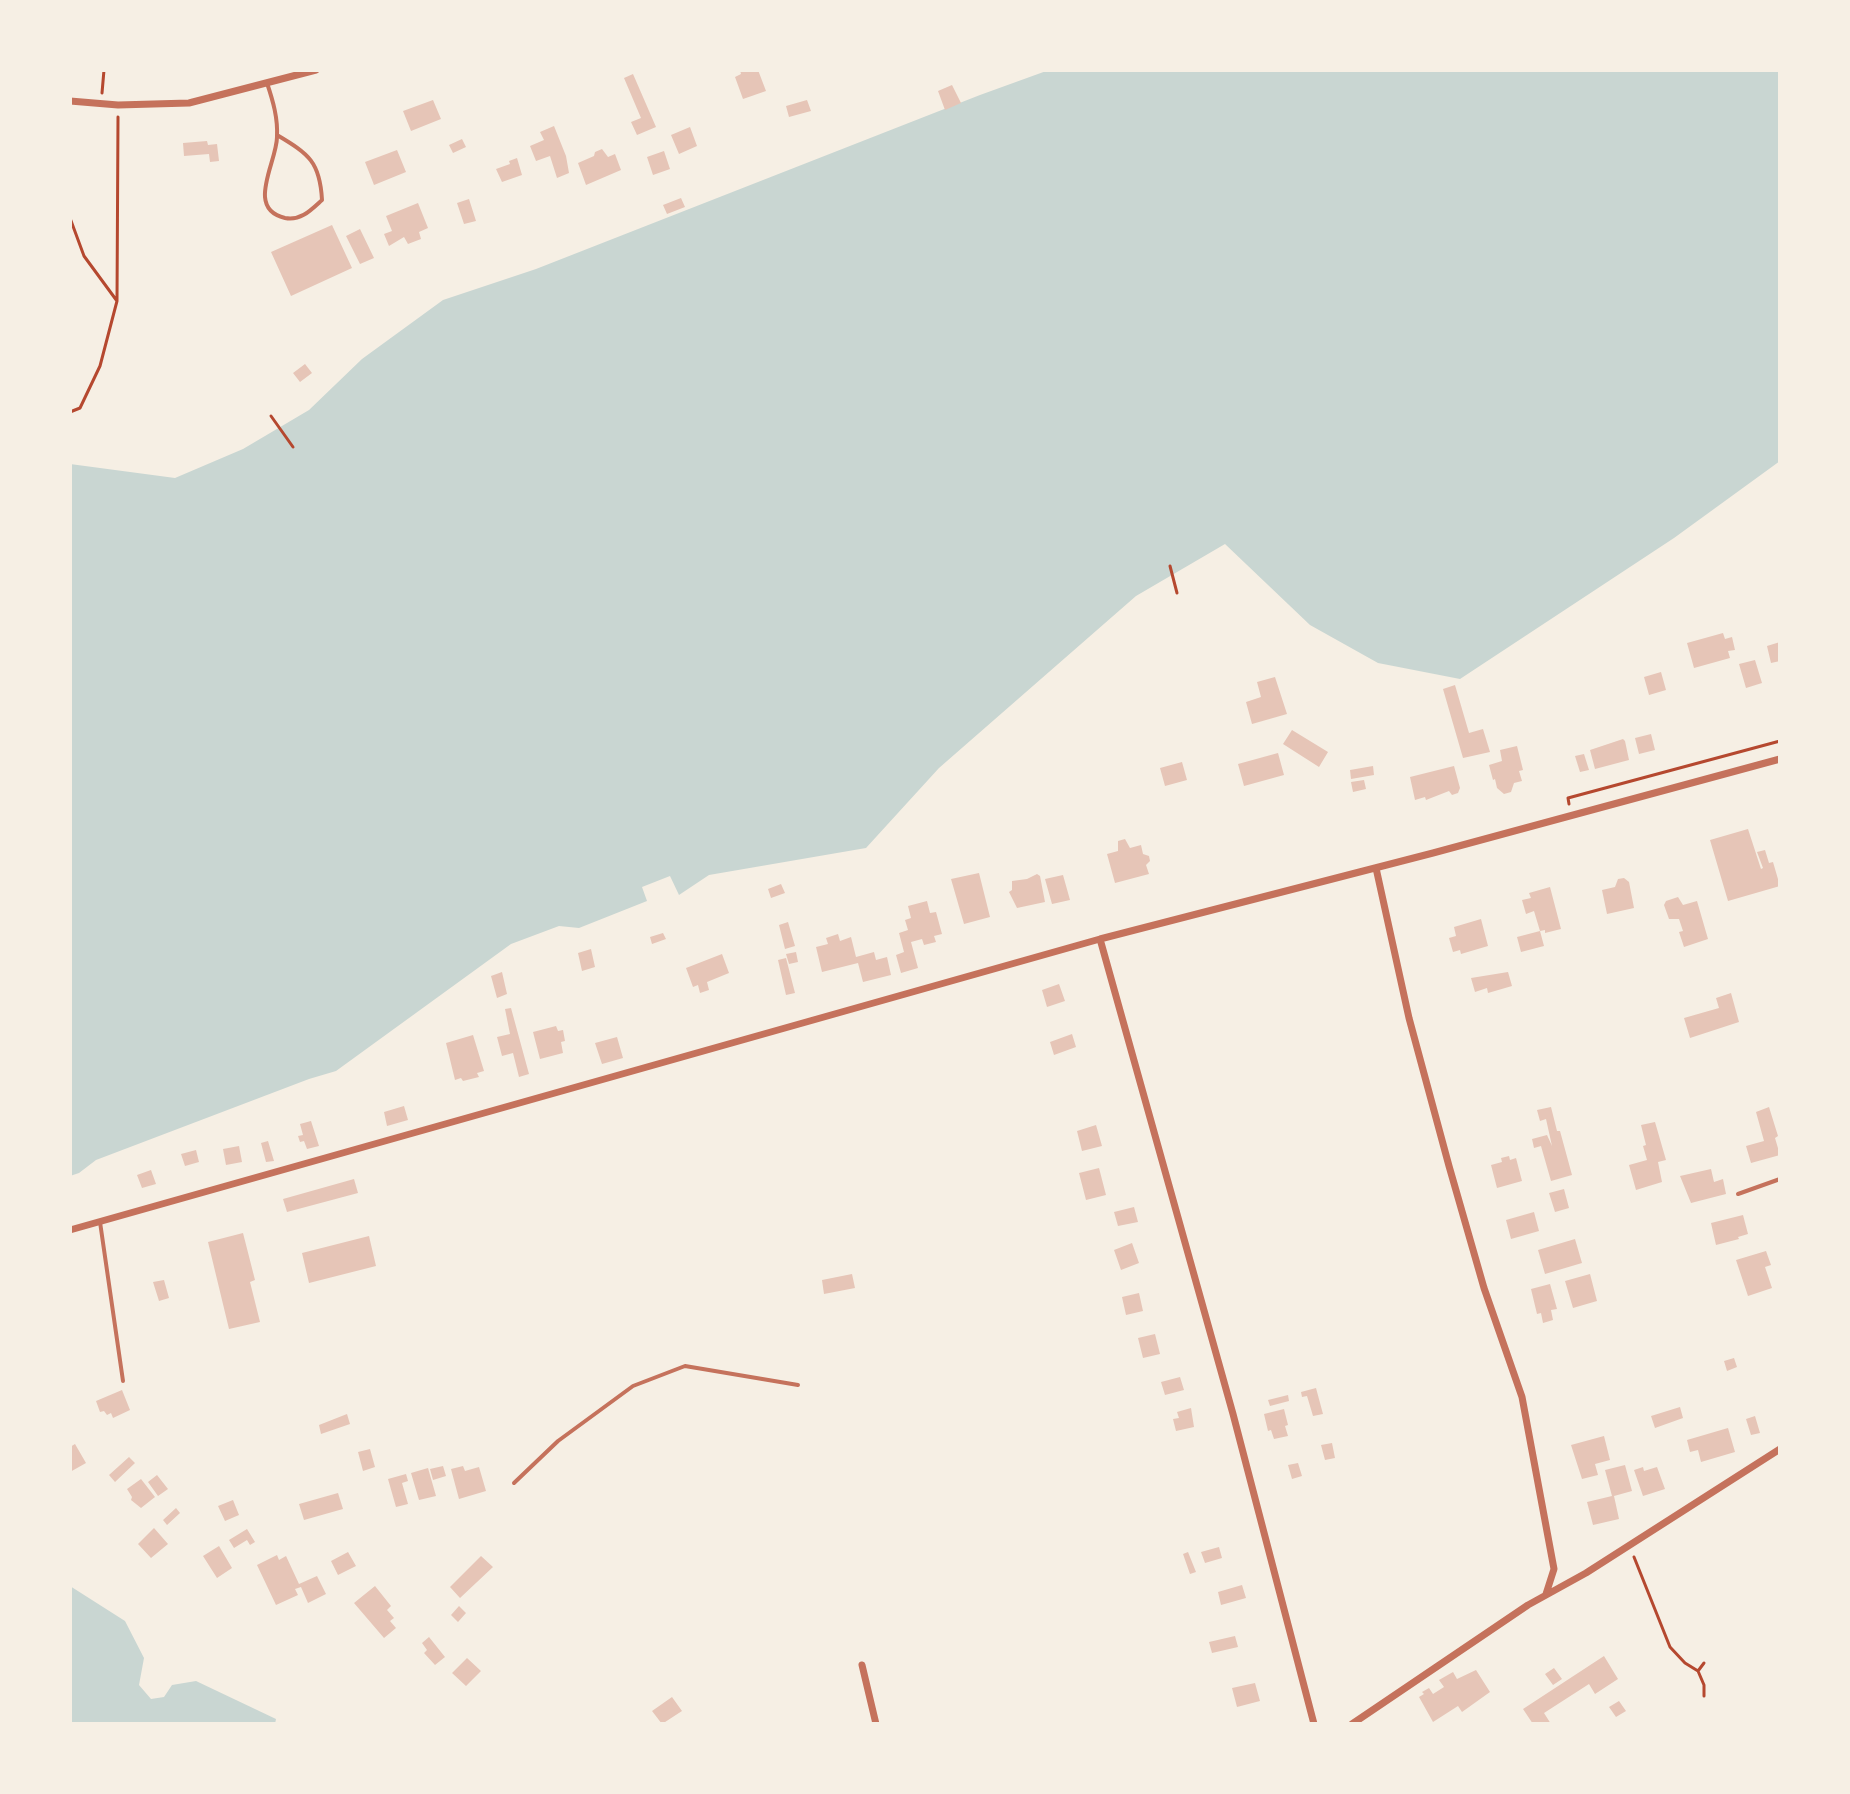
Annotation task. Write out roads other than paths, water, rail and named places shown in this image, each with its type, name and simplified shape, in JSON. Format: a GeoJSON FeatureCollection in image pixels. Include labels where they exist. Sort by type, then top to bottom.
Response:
{"type":"FeatureCollection","features":[{"type":"Feature","properties":{"kind":"street"},"geometry":{"type":"LineString","coordinates":[[70,101],[100,105],[189,103],[316,70]]}},
{"type":"Feature","properties":{"kind":"street"},"geometry":{"type":"LineString","coordinates":[[70,1230],[1100,939],[1780,759]]}},
{"type":"Feature","properties":{"kind":"street"},"geometry":{"type":"LineString","coordinates":[[1376,868],[1409,1018],[1449,1166],[1484,1288],[1522,1397],[1554,1569],[1546,1594]]}},
{"type":"Feature","properties":{"kind":"street"},"geometry":{"type":"LineString","coordinates":[[1100,939],[1233,1414],[1314,1724]]}},
{"type":"Feature","properties":{"kind":"street"},"geometry":{"type":"LineString","coordinates":[[1352,1724],[1528,1605],[1629,1546],[1780,1449]]}},
{"type":"Feature","properties":{"kind":"street"},"geometry":{"type":"LineString","coordinates":[[862,1665],[876,1724]]}},
{"type":"Feature","properties":{"kind":"lane"},"geometry":{"type":"LineString","coordinates":[[267,83],[276,112],[277,135],[264,189],[266,205],[274,213],[294,218],[307,215],[322,200],[321,177],[313,160],[277,135]]}},
{"type":"Feature","properties":{"kind":"lane"},"geometry":{"type":"LineString","coordinates":[[1738,1194],[1780,1179]]}},
{"type":"Feature","properties":{"kind":"lane"},"geometry":{"type":"LineString","coordinates":[[100,1222],[123,1381]]}},
{"type":"Feature","properties":{"kind":"lane"},"geometry":{"type":"LineString","coordinates":[[514,1483],[558,1441],[633,1386],[685,1366],[798,1385]]}}]}
